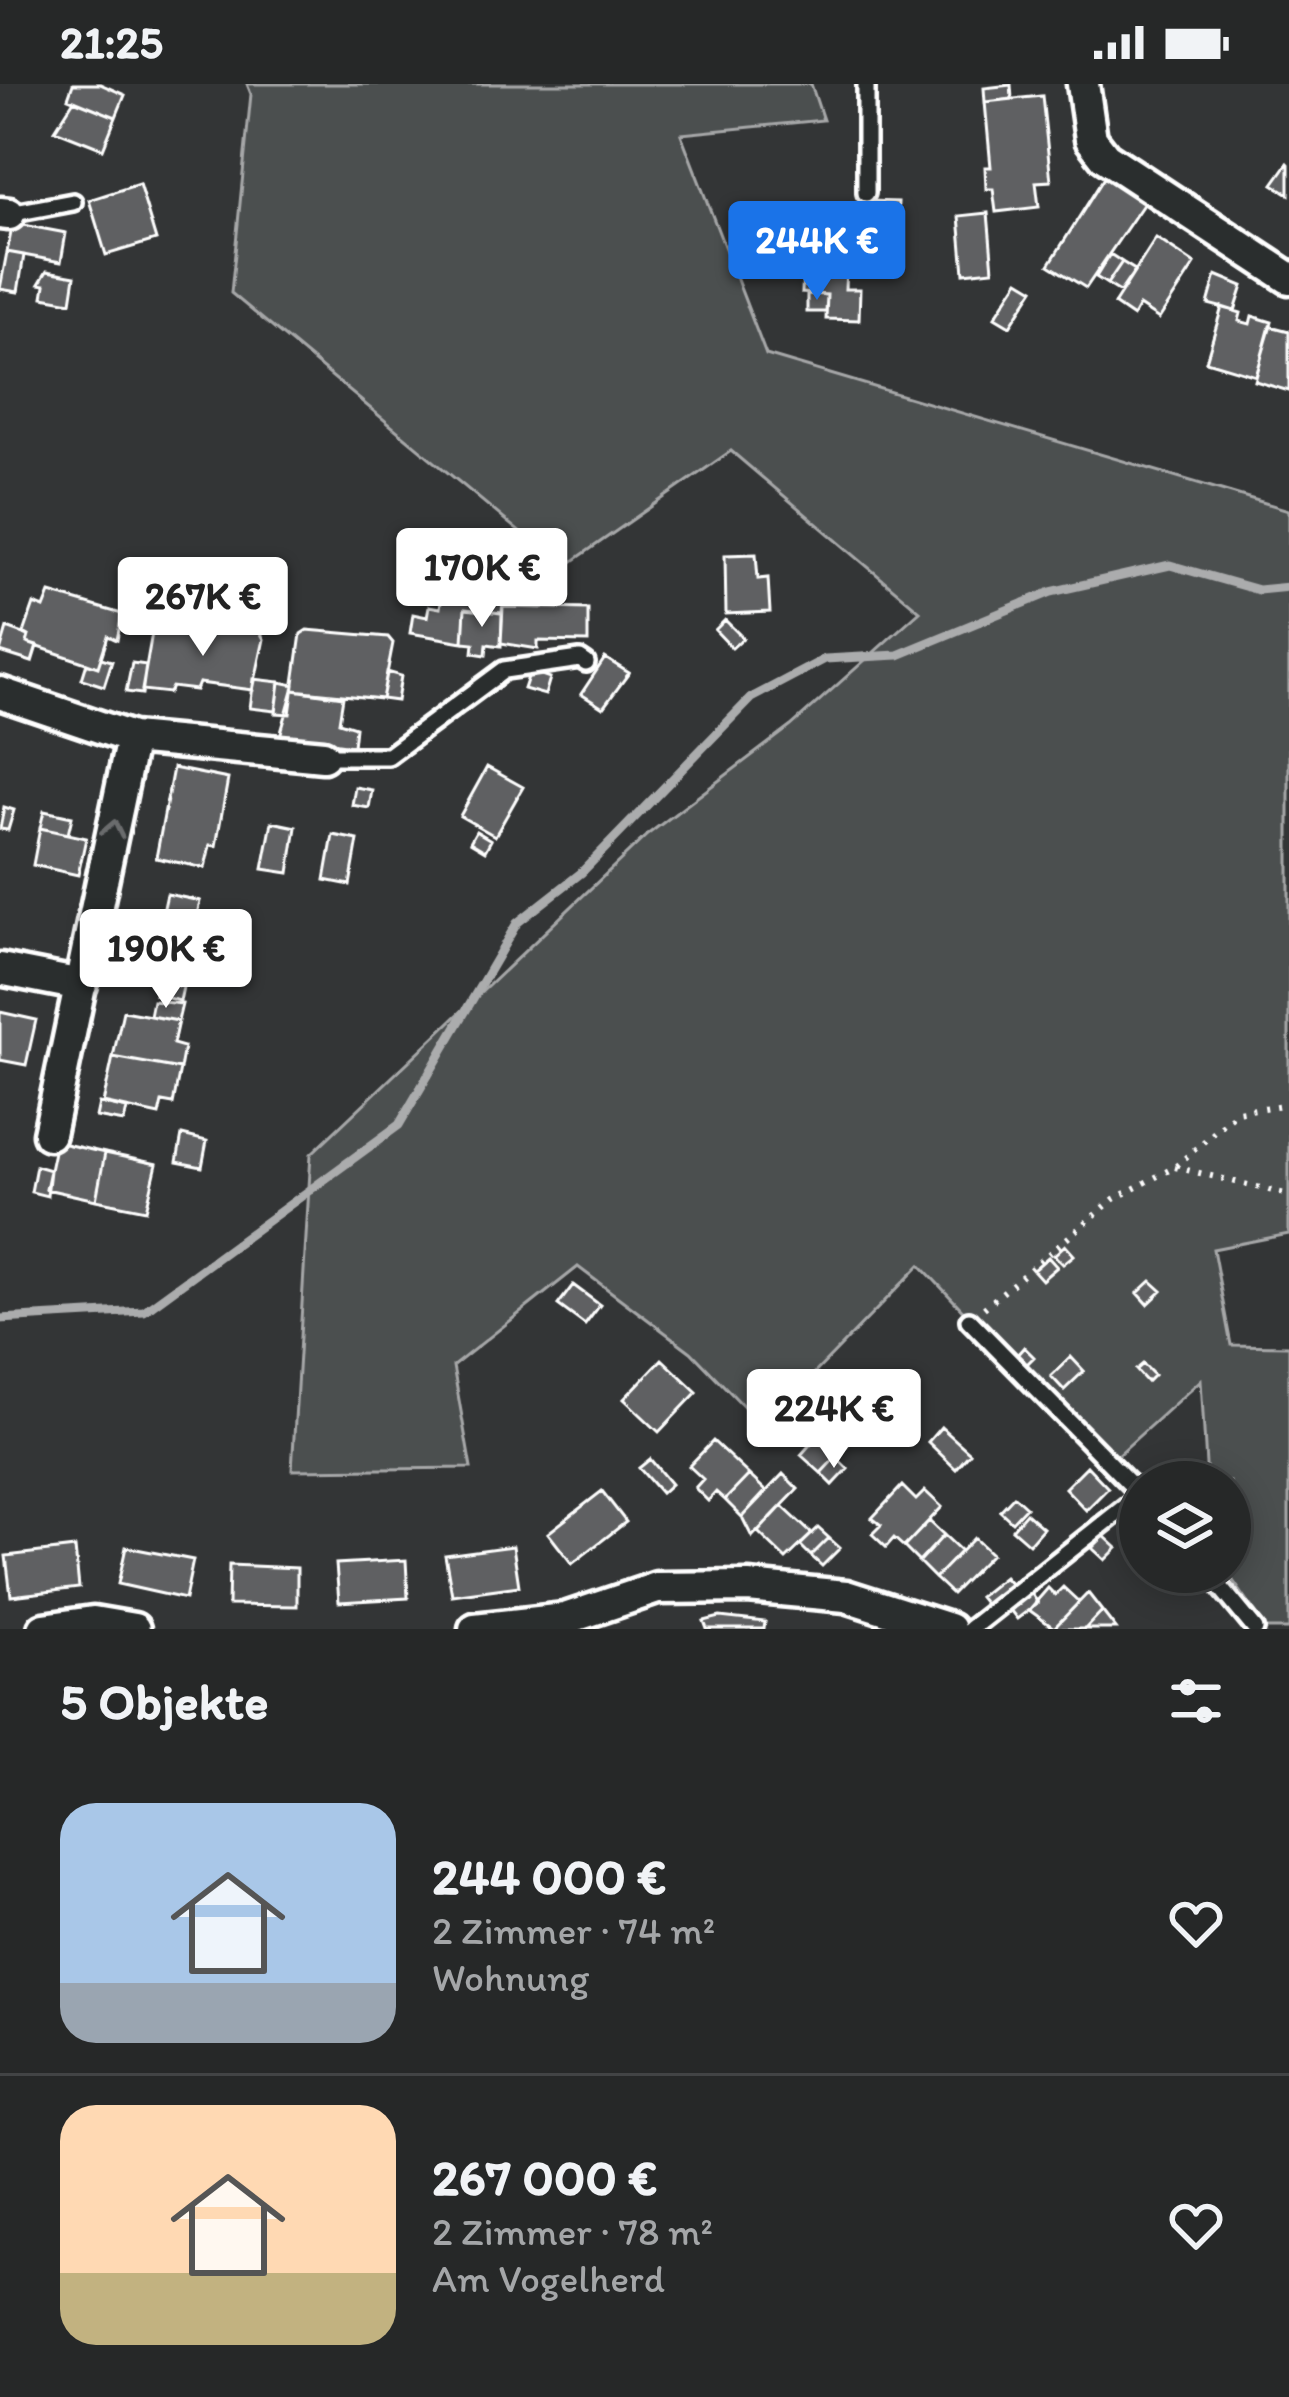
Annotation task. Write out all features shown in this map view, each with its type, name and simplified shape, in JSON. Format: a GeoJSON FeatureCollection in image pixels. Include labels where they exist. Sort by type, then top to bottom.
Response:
{"type":"FeatureCollection","features":[{"type":"Feature","properties":{"kind":"street"},"geometry":{"type":"LineString","coordinates":[[1082,84],[1091,139],[1106,157],[1289,278]]}},
{"type":"Feature","properties":{"kind":"street"},"geometry":{"type":"LineString","coordinates":[[0,693],[132,738],[322,756]]}},
{"type":"Feature","properties":{"kind":"street"},"geometry":{"type":"LineString","coordinates":[[50,1134],[132,738]]}},
{"type":"Feature","properties":{"kind":"street"},"geometry":{"type":"LineString","coordinates":[[0,969],[81,985]]}},
{"type":"Feature","properties":{"kind":"street"},"geometry":{"type":"LineString","coordinates":[[475,1629],[564,1624],[657,1588],[748,1587],[846,1596],[950,1629]]}},
{"type":"Feature","properties":{"kind":"street"},"geometry":{"type":"LineString","coordinates":[[44,1629],[93,1622],[134,1629]]}},
{"type":"Feature","properties":{"kind":"lane"},"geometry":{"type":"LineString","coordinates":[[866,84],[866,193]]}},
{"type":"Feature","properties":{"kind":"lane"},"geometry":{"type":"LineString","coordinates":[[4,213],[73,202]]}},
{"type":"Feature","properties":{"kind":"lane"},"geometry":{"type":"LineString","coordinates":[[322,756],[388,756],[504,670],[580,659],[586,663]]}},
{"type":"Feature","properties":{"kind":"lane"},"geometry":{"type":"LineString","coordinates":[[969,1321],[1119,1474]]}},
{"type":"Feature","properties":{"kind":"lane"},"geometry":{"type":"LineString","coordinates":[[970,1629],[1119,1512]]}},
{"type":"Feature","properties":{"kind":"lane"},"geometry":{"type":"LineString","coordinates":[[1225,1593],[1255,1629]]}},
{"type":"Feature","properties":{"kind":"path"},"geometry":{"type":"LineString","coordinates":[[969,1321],[1114,1199],[1175,1167],[1237,1112],[1289,1104]]}},
{"type":"Feature","properties":{"kind":"path"},"geometry":{"type":"LineString","coordinates":[[1175,1167],[1289,1195]]}},
{"type":"Feature","properties":{"kind":"shaded area"},"geometry":{"type":"Polygon","coordinates":[[[247,84],[811,84],[823,120],[681,134],[766,355],[1289,510],[1289,1234],[1213,1249],[1231,1345],[1289,1346],[1289,1629],[1267,1629],[1242,1593],[1251,1593],[1251,1461],[1206,1461],[1201,1380],[1108,1464],[920,1265],[763,1426],[691,1352],[578,1267],[453,1366],[471,1468],[292,1470],[311,1154],[647,835],[791,726],[920,611],[731,451],[563,568],[231,293],[251,94],[247,84]]]}},
{"type":"Feature","properties":{"kind":"building"},"geometry":{"type":"Polygon","coordinates":[[[73,84],[100,84],[125,95],[116,117],[68,98],[73,84]]]}},
{"type":"Feature","properties":{"kind":"building"},"geometry":{"type":"Polygon","coordinates":[[[1011,85],[1012,99],[985,102],[984,88],[1011,85]]]}},
{"type":"Feature","properties":{"kind":"building"},"geometry":{"type":"Polygon","coordinates":[[[1042,96],[1051,181],[1036,182],[1039,207],[996,212],[993,189],[986,189],[985,167],[991,167],[985,102],[1042,96]]]}},
{"type":"Feature","properties":{"kind":"building"},"geometry":{"type":"Polygon","coordinates":[[[74,100],[116,117],[103,149],[55,130],[74,100]]]}},
{"type":"Feature","properties":{"kind":"building"},"geometry":{"type":"Polygon","coordinates":[[[1289,164],[1289,194],[1273,184],[1289,164]]]}},
{"type":"Feature","properties":{"kind":"building"},"geometry":{"type":"Polygon","coordinates":[[[1105,176],[1144,203],[1086,288],[1049,265],[1105,176]]]}},
{"type":"Feature","properties":{"kind":"building"},"geometry":{"type":"Polygon","coordinates":[[[139,184],[156,240],[106,255],[89,200],[139,184]]]}},
{"type":"Feature","properties":{"kind":"building"},"geometry":{"type":"Polygon","coordinates":[[[869,201],[898,202],[897,229],[868,229],[869,201]]]}},
{"type":"Feature","properties":{"kind":"building"},"geometry":{"type":"Polygon","coordinates":[[[806,208],[849,210],[846,266],[803,264],[806,208]]]}},
{"type":"Feature","properties":{"kind":"building"},"geometry":{"type":"Polygon","coordinates":[[[988,213],[993,270],[964,273],[959,216],[988,213]]]}},
{"type":"Feature","properties":{"kind":"building"},"geometry":{"type":"Polygon","coordinates":[[[13,223],[66,233],[61,262],[7,252],[13,223]]]}},
{"type":"Feature","properties":{"kind":"building"},"geometry":{"type":"Polygon","coordinates":[[[1156,238],[1195,264],[1159,319],[1139,306],[1133,317],[1114,304],[1156,238]]]}},
{"type":"Feature","properties":{"kind":"building"},"geometry":{"type":"Polygon","coordinates":[[[7,252],[24,255],[18,292],[0,289],[7,252]]]}},
{"type":"Feature","properties":{"kind":"building"},"geometry":{"type":"Polygon","coordinates":[[[1110,254],[1122,262],[1107,284],[1096,277],[1110,254]]]}},
{"type":"Feature","properties":{"kind":"building"},"geometry":{"type":"Polygon","coordinates":[[[1122,262],[1135,270],[1120,292],[1107,284],[1122,262]]]}},
{"type":"Feature","properties":{"kind":"building"},"geometry":{"type":"Polygon","coordinates":[[[803,264],[846,266],[845,289],[860,289],[859,320],[826,319],[827,295],[802,293],[803,264]]]}},
{"type":"Feature","properties":{"kind":"building"},"geometry":{"type":"Polygon","coordinates":[[[47,271],[75,276],[71,302],[43,297],[45,285],[39,284],[47,271]]]}},
{"type":"Feature","properties":{"kind":"building"},"geometry":{"type":"Polygon","coordinates":[[[1216,275],[1243,286],[1235,311],[1208,304],[1216,275]]]}},
{"type":"Feature","properties":{"kind":"building"},"geometry":{"type":"Polygon","coordinates":[[[1019,280],[1034,289],[1010,326],[995,317],[1019,280]]]}},
{"type":"Feature","properties":{"kind":"building"},"geometry":{"type":"Polygon","coordinates":[[[807,294],[827,295],[826,312],[807,312],[807,294]]]}},
{"type":"Feature","properties":{"kind":"building"},"geometry":{"type":"Polygon","coordinates":[[[1222,307],[1241,313],[1239,321],[1250,324],[1252,316],[1272,322],[1256,376],[1206,361],[1222,307]]]}},
{"type":"Feature","properties":{"kind":"building"},"geometry":{"type":"Polygon","coordinates":[[[1270,326],[1289,331],[1289,391],[1255,381],[1270,326]]]}},
{"type":"Feature","properties":{"kind":"building"},"geometry":{"type":"Polygon","coordinates":[[[756,554],[758,579],[768,578],[770,612],[726,614],[725,555],[756,554]]]}},
{"type":"Feature","properties":{"kind":"building"},"geometry":{"type":"Polygon","coordinates":[[[50,593],[122,614],[117,640],[108,636],[98,667],[27,643],[29,636],[24,633],[34,604],[44,608],[50,593]]]}},
{"type":"Feature","properties":{"kind":"building"},"geometry":{"type":"Polygon","coordinates":[[[442,595],[503,600],[502,613],[465,609],[463,642],[410,633],[413,614],[427,617],[429,606],[440,608],[442,595]]]}},
{"type":"Feature","properties":{"kind":"building"},"geometry":{"type":"Polygon","coordinates":[[[503,607],[588,609],[588,642],[538,641],[538,649],[501,643],[503,607]]]}},
{"type":"Feature","properties":{"kind":"building"},"geometry":{"type":"Polygon","coordinates":[[[465,609],[502,613],[501,646],[487,644],[486,655],[473,653],[474,643],[463,642],[465,609]]]}},
{"type":"Feature","properties":{"kind":"building"},"geometry":{"type":"Polygon","coordinates":[[[725,620],[743,638],[732,648],[715,630],[725,620]]]}},
{"type":"Feature","properties":{"kind":"building"},"geometry":{"type":"Polygon","coordinates":[[[184,627],[258,629],[264,639],[253,690],[199,683],[196,690],[142,690],[152,633],[184,627]]]}},
{"type":"Feature","properties":{"kind":"building"},"geometry":{"type":"Polygon","coordinates":[[[7,628],[29,636],[27,643],[37,646],[32,662],[0,652],[7,628]]]}},
{"type":"Feature","properties":{"kind":"building"},"geometry":{"type":"Polygon","coordinates":[[[307,630],[388,637],[393,643],[382,699],[293,690],[301,634],[307,630]]]}},
{"type":"Feature","properties":{"kind":"building"},"geometry":{"type":"Polygon","coordinates":[[[101,658],[112,661],[104,686],[82,679],[87,663],[98,667],[101,658]]]}},
{"type":"Feature","properties":{"kind":"building"},"geometry":{"type":"Polygon","coordinates":[[[605,658],[629,673],[603,708],[581,694],[605,658]]]}},
{"type":"Feature","properties":{"kind":"building"},"geometry":{"type":"Polygon","coordinates":[[[132,663],[146,665],[142,694],[126,692],[132,663]]]}},
{"type":"Feature","properties":{"kind":"building"},"geometry":{"type":"Polygon","coordinates":[[[530,671],[550,678],[545,695],[524,689],[530,671]]]}},
{"type":"Feature","properties":{"kind":"building"},"geometry":{"type":"Polygon","coordinates":[[[387,672],[401,676],[397,701],[382,699],[387,672]]]}},
{"type":"Feature","properties":{"kind":"building"},"geometry":{"type":"Polygon","coordinates":[[[254,679],[280,682],[276,711],[250,708],[254,679]]]}},
{"type":"Feature","properties":{"kind":"building"},"geometry":{"type":"Polygon","coordinates":[[[280,682],[294,685],[290,714],[276,713],[280,682]]]}},
{"type":"Feature","properties":{"kind":"building"},"geometry":{"type":"Polygon","coordinates":[[[293,690],[343,697],[339,722],[355,727],[353,746],[280,736],[293,690]]]}},
{"type":"Feature","properties":{"kind":"building"},"geometry":{"type":"Polygon","coordinates":[[[487,767],[523,787],[495,836],[460,816],[487,767]]]}},
{"type":"Feature","properties":{"kind":"building"},"geometry":{"type":"Polygon","coordinates":[[[173,768],[228,779],[216,846],[210,845],[205,868],[156,858],[173,768]]]}},
{"type":"Feature","properties":{"kind":"building"},"geometry":{"type":"Polygon","coordinates":[[[355,787],[372,790],[369,808],[352,805],[355,787]]]}},
{"type":"Feature","properties":{"kind":"building"},"geometry":{"type":"Polygon","coordinates":[[[4,807],[14,810],[8,830],[0,829],[4,807]]]}},
{"type":"Feature","properties":{"kind":"building"},"geometry":{"type":"Polygon","coordinates":[[[44,811],[72,817],[68,834],[40,828],[44,811]]]}},
{"type":"Feature","properties":{"kind":"building"},"geometry":{"type":"Polygon","coordinates":[[[272,822],[296,827],[289,873],[263,869],[272,822]]]}},
{"type":"Feature","properties":{"kind":"building"},"geometry":{"type":"Polygon","coordinates":[[[40,828],[86,838],[78,875],[33,865],[40,828]]]}},
{"type":"Feature","properties":{"kind":"building"},"geometry":{"type":"Polygon","coordinates":[[[476,831],[491,840],[485,851],[470,842],[476,831]]]}},
{"type":"Feature","properties":{"kind":"building"},"geometry":{"type":"Polygon","coordinates":[[[333,835],[358,840],[350,885],[325,880],[333,835]]]}},
{"type":"Feature","properties":{"kind":"building"},"geometry":{"type":"Polygon","coordinates":[[[167,894],[200,901],[187,960],[178,958],[175,971],[133,963],[136,947],[143,949],[146,909],[163,912],[167,894]]]}},
{"type":"Feature","properties":{"kind":"building"},"geometry":{"type":"Polygon","coordinates":[[[158,981],[183,987],[180,1001],[155,995],[158,981]]]}},
{"type":"Feature","properties":{"kind":"building"},"geometry":{"type":"Polygon","coordinates":[[[153,1001],[182,1004],[178,1021],[150,1016],[153,1001]]]}},
{"type":"Feature","properties":{"kind":"building"},"geometry":{"type":"Polygon","coordinates":[[[123,1011],[178,1021],[173,1044],[184,1047],[180,1069],[113,1057],[123,1011]]]}},
{"type":"Feature","properties":{"kind":"building"},"geometry":{"type":"Polygon","coordinates":[[[0,1012],[36,1020],[26,1065],[0,1060],[0,1012]]]}},
{"type":"Feature","properties":{"kind":"building"},"geometry":{"type":"Polygon","coordinates":[[[113,1057],[180,1069],[173,1104],[162,1102],[159,1115],[103,1103],[113,1057]]]}},
{"type":"Feature","properties":{"kind":"building"},"geometry":{"type":"Polygon","coordinates":[[[99,1103],[127,1109],[124,1122],[96,1117],[99,1103]]]}},
{"type":"Feature","properties":{"kind":"building"},"geometry":{"type":"Polygon","coordinates":[[[182,1135],[207,1141],[202,1167],[177,1162],[182,1135]]]}},
{"type":"Feature","properties":{"kind":"building"},"geometry":{"type":"Polygon","coordinates":[[[56,1142],[105,1153],[96,1200],[46,1189],[56,1142]]]}},
{"type":"Feature","properties":{"kind":"building"},"geometry":{"type":"Polygon","coordinates":[[[105,1153],[157,1164],[146,1210],[96,1200],[105,1153]]]}},
{"type":"Feature","properties":{"kind":"building"},"geometry":{"type":"Polygon","coordinates":[[[36,1166],[50,1170],[47,1196],[31,1192],[36,1166]]]}},
{"type":"Feature","properties":{"kind":"building"},"geometry":{"type":"Polygon","coordinates":[[[1065,1245],[1074,1255],[1063,1264],[1054,1255],[1065,1245]]]}},
{"type":"Feature","properties":{"kind":"building"},"geometry":{"type":"Polygon","coordinates":[[[1048,1257],[1057,1267],[1042,1280],[1033,1270],[1048,1257]]]}},
{"type":"Feature","properties":{"kind":"building"},"geometry":{"type":"Polygon","coordinates":[[[1151,1281],[1162,1291],[1148,1304],[1138,1293],[1151,1281]]]}},
{"type":"Feature","properties":{"kind":"building"},"geometry":{"type":"Polygon","coordinates":[[[573,1285],[600,1305],[585,1325],[558,1305],[573,1285]]]}},
{"type":"Feature","properties":{"kind":"building"},"geometry":{"type":"Polygon","coordinates":[[[1024,1347],[1034,1357],[1026,1365],[1016,1356],[1024,1347]]]}},
{"type":"Feature","properties":{"kind":"building"},"geometry":{"type":"Polygon","coordinates":[[[1071,1357],[1084,1371],[1064,1390],[1051,1376],[1071,1357]]]}},
{"type":"Feature","properties":{"kind":"building"},"geometry":{"type":"Polygon","coordinates":[[[662,1359],[697,1392],[659,1432],[624,1399],[662,1359]]]}},
{"type":"Feature","properties":{"kind":"building"},"geometry":{"type":"Polygon","coordinates":[[[1143,1364],[1154,1375],[1147,1382],[1136,1370],[1143,1364]]]}},
{"type":"Feature","properties":{"kind":"building"},"geometry":{"type":"Polygon","coordinates":[[[836,1418],[856,1436],[836,1457],[816,1438],[836,1418]]]}},
{"type":"Feature","properties":{"kind":"building"},"geometry":{"type":"Polygon","coordinates":[[[941,1427],[970,1453],[956,1469],[928,1442],[941,1427]]]}},
{"type":"Feature","properties":{"kind":"building"},"geometry":{"type":"Polygon","coordinates":[[[816,1438],[836,1457],[821,1473],[801,1455],[816,1438]]]}},
{"type":"Feature","properties":{"kind":"building"},"geometry":{"type":"Polygon","coordinates":[[[713,1441],[749,1475],[725,1500],[716,1492],[708,1501],[695,1488],[703,1479],[689,1466],[713,1441]]]}},
{"type":"Feature","properties":{"kind":"building"},"geometry":{"type":"Polygon","coordinates":[[[836,1457],[848,1469],[833,1485],[821,1473],[836,1457]]]}},
{"type":"Feature","properties":{"kind":"building"},"geometry":{"type":"Polygon","coordinates":[[[650,1459],[671,1484],[661,1493],[639,1468],[650,1459]]]}},
{"type":"Feature","properties":{"kind":"building"},"geometry":{"type":"Polygon","coordinates":[[[1087,1466],[1108,1488],[1086,1510],[1065,1488],[1087,1466]]]}},
{"type":"Feature","properties":{"kind":"building"},"geometry":{"type":"Polygon","coordinates":[[[783,1474],[798,1489],[752,1537],[742,1517],[783,1474]]]}},
{"type":"Feature","properties":{"kind":"building"},"geometry":{"type":"Polygon","coordinates":[[[749,1475],[766,1491],[742,1517],[725,1500],[749,1475]]]}},
{"type":"Feature","properties":{"kind":"building"},"geometry":{"type":"Polygon","coordinates":[[[902,1486],[916,1500],[925,1491],[942,1507],[904,1547],[894,1538],[886,1547],[872,1534],[881,1525],[872,1518],[902,1486]]]}},
{"type":"Feature","properties":{"kind":"building"},"geometry":{"type":"Polygon","coordinates":[[[602,1491],[626,1522],[572,1564],[548,1533],[602,1491]]]}},
{"type":"Feature","properties":{"kind":"building"},"geometry":{"type":"Polygon","coordinates":[[[1014,1496],[1026,1507],[1012,1522],[1000,1511],[1014,1496]]]}},
{"type":"Feature","properties":{"kind":"building"},"geometry":{"type":"Polygon","coordinates":[[[782,1506],[812,1534],[786,1559],[758,1532],[782,1506]]]}},
{"type":"Feature","properties":{"kind":"building"},"geometry":{"type":"Polygon","coordinates":[[[1026,1513],[1043,1528],[1029,1544],[1012,1529],[1026,1513]]]}},
{"type":"Feature","properties":{"kind":"building"},"geometry":{"type":"Polygon","coordinates":[[[929,1521],[944,1535],[919,1562],[904,1547],[929,1521]]]}},
{"type":"Feature","properties":{"kind":"building"},"geometry":{"type":"Polygon","coordinates":[[[818,1528],[829,1538],[811,1556],[800,1545],[818,1528]]]}},
{"type":"Feature","properties":{"kind":"building"},"geometry":{"type":"Polygon","coordinates":[[[944,1535],[961,1551],[935,1578],[919,1562],[944,1535]]]}},
{"type":"Feature","properties":{"kind":"building"},"geometry":{"type":"Polygon","coordinates":[[[1104,1536],[1117,1548],[1105,1560],[1092,1548],[1104,1536]]]}},
{"type":"Feature","properties":{"kind":"building"},"geometry":{"type":"Polygon","coordinates":[[[829,1538],[840,1548],[822,1566],[811,1556],[829,1538]]]}},
{"type":"Feature","properties":{"kind":"building"},"geometry":{"type":"Polygon","coordinates":[[[974,1538],[991,1554],[952,1594],[935,1578],[974,1538]]]}},
{"type":"Feature","properties":{"kind":"building"},"geometry":{"type":"Polygon","coordinates":[[[513,1546],[519,1586],[452,1595],[445,1555],[513,1546]]]}},
{"type":"Feature","properties":{"kind":"building"},"geometry":{"type":"Polygon","coordinates":[[[126,1547],[193,1560],[185,1599],[118,1584],[126,1547]]]}},
{"type":"Feature","properties":{"kind":"building"},"geometry":{"type":"Polygon","coordinates":[[[75,1548],[79,1588],[11,1596],[6,1556],[75,1548]]]}},
{"type":"Feature","properties":{"kind":"building"},"geometry":{"type":"Polygon","coordinates":[[[406,1560],[408,1598],[339,1602],[336,1564],[406,1560]]]}},
{"type":"Feature","properties":{"kind":"building"},"geometry":{"type":"Polygon","coordinates":[[[229,1565],[297,1568],[297,1606],[228,1605],[229,1565]]]}},
{"type":"Feature","properties":{"kind":"building"},"geometry":{"type":"Polygon","coordinates":[[[1004,1577],[1013,1587],[988,1608],[979,1597],[1004,1577]]]}},
{"type":"Feature","properties":{"kind":"building"},"geometry":{"type":"Polygon","coordinates":[[[1063,1587],[1079,1602],[1054,1628],[1029,1610],[1048,1588],[1055,1595],[1063,1587]]]}},
{"type":"Feature","properties":{"kind":"building"},"geometry":{"type":"Polygon","coordinates":[[[1031,1593],[1038,1603],[1017,1619],[1010,1610],[1031,1593]]]}},
{"type":"Feature","properties":{"kind":"building"},"geometry":{"type":"Polygon","coordinates":[[[1088,1593],[1102,1611],[1085,1629],[1053,1629],[1088,1593]]]}},
{"type":"Feature","properties":{"kind":"building"},"geometry":{"type":"Polygon","coordinates":[[[1102,1611],[1116,1629],[1085,1629],[1102,1611]]]}},
{"type":"Feature","properties":{"kind":"building"},"geometry":{"type":"Polygon","coordinates":[[[720,1617],[765,1622],[764,1629],[707,1629],[704,1621],[720,1617]]]}},
{"type":"Feature","properties":{"kind":"waterway"},"geometry":{"type":"LineString","coordinates":[[0,1319],[144,1311],[399,1125],[517,923],[581,873],[751,698],[825,659],[898,655],[1051,592],[1170,565],[1258,590],[1289,587]]}}]}
